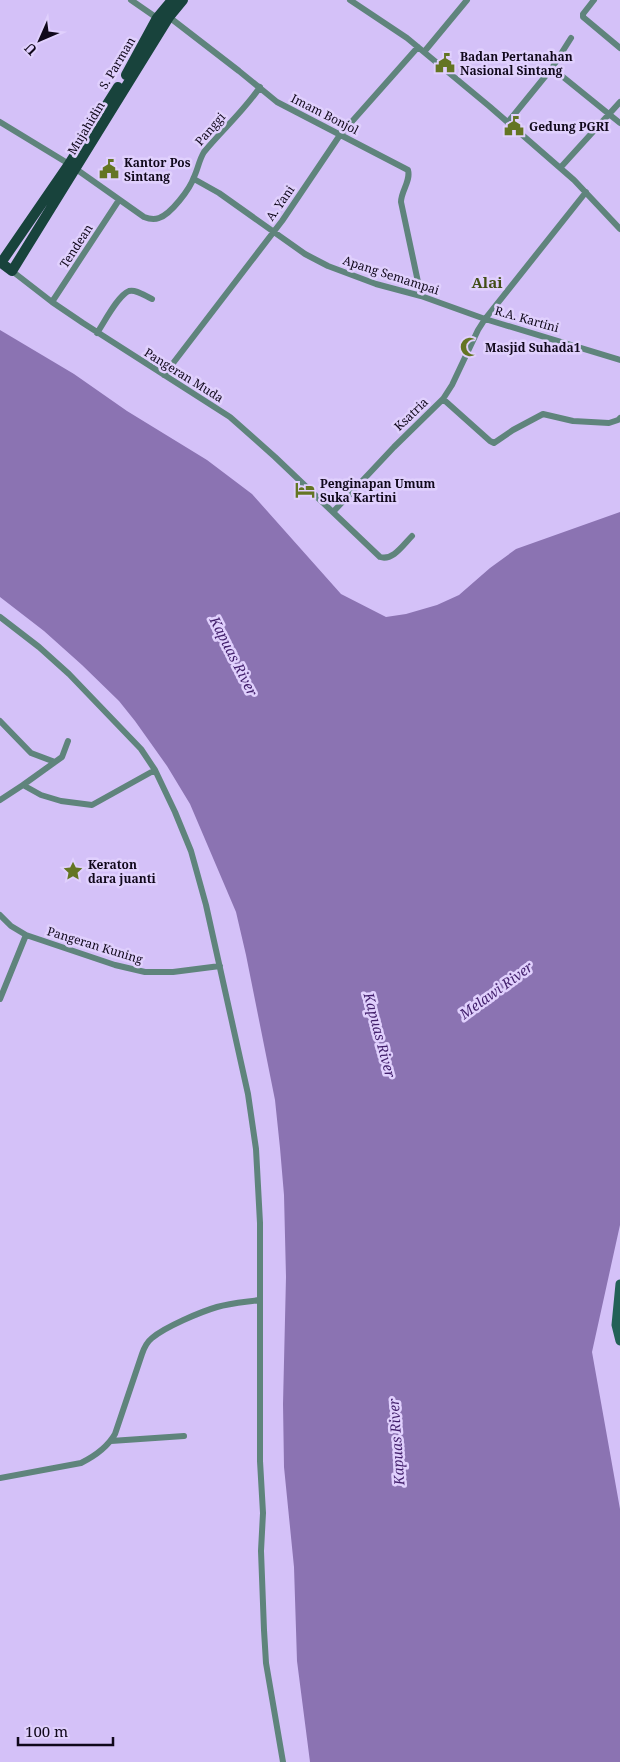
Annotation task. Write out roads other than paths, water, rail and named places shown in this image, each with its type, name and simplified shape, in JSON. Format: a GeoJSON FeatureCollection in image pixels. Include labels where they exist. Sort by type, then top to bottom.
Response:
{"type":"FeatureCollection","features":[{"type":"Feature","properties":{"kind":"main road","name":"S. Parman"},"geometry":{"type":"LineString","coordinates":[[0,262],[72,166],[157,18],[172,0]]}},
{"type":"Feature","properties":{"kind":"main road","name":"Mujahidin"},"geometry":{"type":"LineString","coordinates":[[12,271],[72,166],[169,17],[183,0]]}},
{"type":"Feature","properties":{"kind":"main road"},"geometry":{"type":"LineString","coordinates":[[0,262],[12,271]]}},
{"type":"Feature","properties":{"kind":"street"},"geometry":{"type":"LineString","coordinates":[[131,0],[157,18],[169,17]]}},
{"type":"Feature","properties":{"kind":"street"},"geometry":{"type":"LineString","coordinates":[[350,0],[392,26],[508,122],[561,167],[620,229]]}},
{"type":"Feature","properties":{"kind":"street"},"geometry":{"type":"LineString","coordinates":[[424,52],[467,0]]}},
{"type":"Feature","properties":{"kind":"street"},"geometry":{"type":"LineString","coordinates":[[594,0],[583,14],[583,17],[620,48]]}},
{"type":"Feature","properties":{"kind":"street","name":"Imam Bonjol"},"geometry":{"type":"LineString","coordinates":[[169,17],[277,102],[408,170],[409,176],[400,202],[422,296]]}},
{"type":"Feature","properties":{"kind":"street"},"geometry":{"type":"LineString","coordinates":[[508,122],[552,68],[571,38]]}},
{"type":"Feature","properties":{"kind":"street","name":"A. Yani"},"geometry":{"type":"LineString","coordinates":[[164,375],[273,232],[340,135],[418,47]]}},
{"type":"Feature","properties":{"kind":"street"},"geometry":{"type":"LineString","coordinates":[[552,68],[620,123]]}},
{"type":"Feature","properties":{"kind":"street","name":"Panggi"},"geometry":{"type":"LineString","coordinates":[[119,200],[149,219],[160,218],[174,206],[194,179],[203,154],[260,87]]}},
{"type":"Feature","properties":{"kind":"street"},"geometry":{"type":"LineString","coordinates":[[561,167],[620,102]]}},
{"type":"Feature","properties":{"kind":"street"},"geometry":{"type":"LineString","coordinates":[[0,122],[72,166],[119,200]]}},
{"type":"Feature","properties":{"kind":"street","name":"Apang Semampai"},"geometry":{"type":"LineString","coordinates":[[194,179],[219,193],[305,254],[328,266],[376,284],[422,296],[485,319]]}},
{"type":"Feature","properties":{"kind":"street","name":"Ksatria"},"geometry":{"type":"LineString","coordinates":[[333,512],[394,447],[443,399],[485,319],[586,192]]}},
{"type":"Feature","properties":{"kind":"street","name":"Tendean"},"geometry":{"type":"LineString","coordinates":[[52,302],[119,200]]}},
{"type":"Feature","properties":{"kind":"street","name":"Pangeran Muda"},"geometry":{"type":"LineString","coordinates":[[12,271],[97,333],[230,417],[375,553],[385,558],[394,554],[412,536]]}},
{"type":"Feature","properties":{"kind":"street"},"geometry":{"type":"LineString","coordinates":[[97,333],[118,300],[129,291],[152,299]]}},
{"type":"Feature","properties":{"kind":"street","name":"R.A. Kartini"},"geometry":{"type":"LineString","coordinates":[[485,319],[620,360]]}},
{"type":"Feature","properties":{"kind":"street"},"geometry":{"type":"LineString","coordinates":[[443,399],[490,441],[494,442],[543,414],[582,422],[609,422],[620,418]]}},
{"type":"Feature","properties":{"kind":"street"},"geometry":{"type":"LineString","coordinates":[[0,617],[39,647],[69,674],[141,749],[155,770],[191,851],[220,966],[254,1127],[260,1207],[260,1461],[263,1513],[261,1551],[266,1663],[283,1762]]}},
{"type":"Feature","properties":{"kind":"street"},"geometry":{"type":"LineString","coordinates":[[0,721],[31,753],[55,762]]}},
{"type":"Feature","properties":{"kind":"street"},"geometry":{"type":"LineString","coordinates":[[0,800],[65,754],[68,741]]}},
{"type":"Feature","properties":{"kind":"street"},"geometry":{"type":"LineString","coordinates":[[23,785],[41,795],[61,801],[92,805],[155,770]]}},
{"type":"Feature","properties":{"kind":"street","name":"Pangeran Kuning"},"geometry":{"type":"LineString","coordinates":[[0,915],[11,926],[26,935],[120,967],[145,972],[173,972],[220,966]]}},
{"type":"Feature","properties":{"kind":"street"},"geometry":{"type":"LineString","coordinates":[[0,999],[26,935]]}},
{"type":"Feature","properties":{"kind":"street"},"geometry":{"type":"LineString","coordinates":[[620,1284],[616,1325],[620,1341]]}},
{"type":"Feature","properties":{"kind":"street"},"geometry":{"type":"LineString","coordinates":[[0,1478],[81,1463],[98,1454],[111,1441],[144,1346],[152,1338],[167,1328],[209,1310],[260,1300]]}},
{"type":"Feature","properties":{"kind":"street"},"geometry":{"type":"LineString","coordinates":[[111,1441],[184,1436]]}},
{"type":"Feature","properties":{"kind":"water"},"geometry":{"type":"Polygon","coordinates":[[[0,330],[74,374],[127,411],[207,460],[252,494],[341,594],[386,617],[406,614],[437,605],[459,595],[490,568],[516,549],[620,512],[620,1225],[592,1352],[620,1509],[620,1762],[310,1762],[297,1661],[294,1567],[284,1467],[283,1404],[286,1277],[284,1195],[275,1100],[246,955],[236,912],[190,804],[167,766],[119,701],[44,631],[0,597],[0,330]]]}},
{"type":"Feature","properties":{"kind":"place","name":"Badan Pertanahan Nasional Sintang"},"geometry":{"type":"Point","coordinates":[445,63]}},
{"type":"Feature","properties":{"kind":"place","name":"Gedung PGRI"},"geometry":{"type":"Point","coordinates":[514,126]}},
{"type":"Feature","properties":{"kind":"place","name":"Kantor Pos Sintang"},"geometry":{"type":"Point","coordinates":[109,169]}},
{"type":"Feature","properties":{"kind":"place","name":"Masjid Suhada1"},"geometry":{"type":"Point","coordinates":[470,347]}},
{"type":"Feature","properties":{"kind":"place","name":"Penginapan Umum Suka Kartini"},"geometry":{"type":"Point","coordinates":[305,490]}},
{"type":"Feature","properties":{"kind":"place","name":"Keraton dara juanti"},"geometry":{"type":"Point","coordinates":[73,871]}},
{"type":"Feature","properties":{"kind":"district","name":"Alai"},"geometry":{"type":"Point","coordinates":[487,282]}},
{"type":"Feature","properties":{"kind":"water label","name":"Kapuas River"},"geometry":{"type":"Point","coordinates":[234,656]}},
{"type":"Feature","properties":{"kind":"water label","name":"Melawi River"},"geometry":{"type":"Point","coordinates":[496,990]}},
{"type":"Feature","properties":{"kind":"water label","name":"Kapuas River"},"geometry":{"type":"Point","coordinates":[380,1035]}},
{"type":"Feature","properties":{"kind":"water label","name":"Kapuas River"},"geometry":{"type":"Point","coordinates":[396,1442]}}]}
